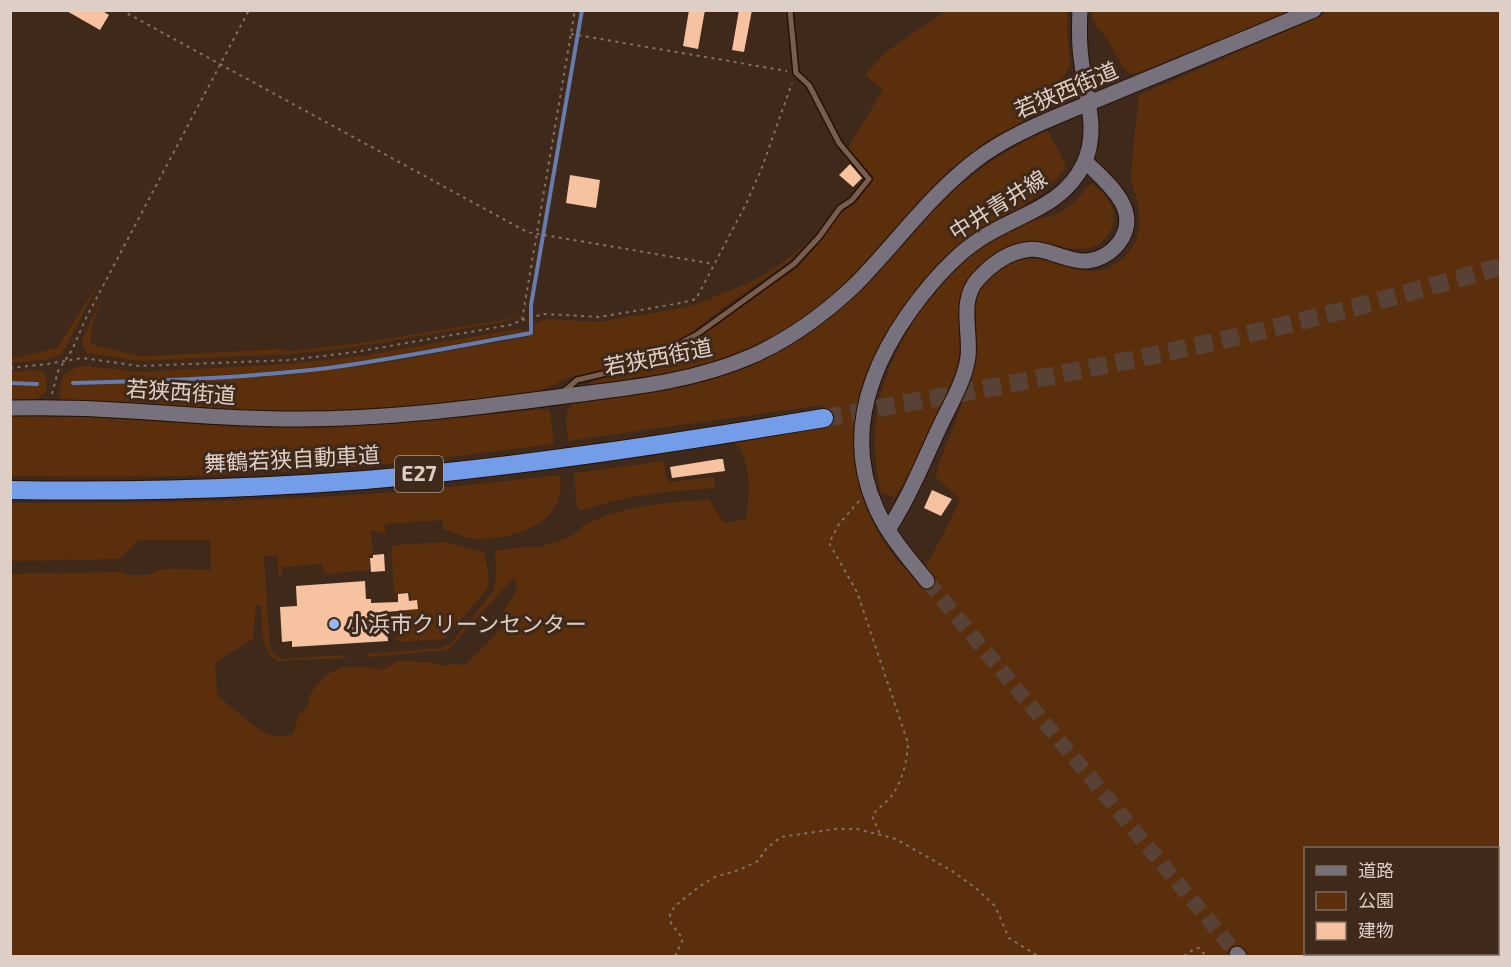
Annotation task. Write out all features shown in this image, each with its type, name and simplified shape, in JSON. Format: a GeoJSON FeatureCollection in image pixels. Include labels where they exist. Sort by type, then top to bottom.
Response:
{"type":"FeatureCollection","features":[{"type":"Feature","properties":{"kind":"highway","name":"舞鶴若狭自動車道"},"geometry":{"type":"LineString","coordinates":[[10,490],[201,488],[365,480],[608,452],[824,418]]}},
{"type":"Feature","properties":{"kind":"street","name":"中井青井線"},"geometry":{"type":"LineString","coordinates":[[927,581],[888,530],[870,493],[862,453],[865,408],[870,384],[898,330],[929,288],[960,253],[981,238],[1047,204],[1077,177],[1085,161],[1090,142],[1091,120],[1079,36],[1080,10]]}},
{"type":"Feature","properties":{"kind":"street","name":"若狭西街道"},"geometry":{"type":"LineString","coordinates":[[10,408],[322,419],[415,414],[654,384],[704,374],[750,357],[813,321],[846,293],[937,194],[978,158],[1013,137],[1314,10]]}},
{"type":"Feature","properties":{"kind":"street"},"geometry":{"type":"LineString","coordinates":[[888,530],[907,500],[966,368],[968,342],[966,312],[969,296],[977,280],[988,269],[1015,252],[1027,249],[1039,250],[1072,260],[1088,261],[1111,251],[1124,235],[1127,223],[1126,209],[1108,183],[1085,161]]}},
{"type":"Feature","properties":{"kind":"lane"},"geometry":{"type":"LineString","coordinates":[[556,397],[577,380],[611,372],[659,354],[696,335],[794,264],[819,237],[840,208],[852,201],[869,179],[839,143],[810,85],[796,73],[790,10]]}},
{"type":"Feature","properties":{"kind":"path"},"geometry":{"type":"LineString","coordinates":[[121,10],[527,232],[714,264]]}},
{"type":"Feature","properties":{"kind":"path"},"geometry":{"type":"LineString","coordinates":[[50,408],[58,371],[249,10]]}},
{"type":"Feature","properties":{"kind":"path"},"geometry":{"type":"LineString","coordinates":[[522,320],[575,10]]}},
{"type":"Feature","properties":{"kind":"path"},"geometry":{"type":"LineString","coordinates":[[10,368],[82,358],[140,366],[290,360],[510,325],[544,314],[599,317],[696,299],[746,204],[761,170],[796,73],[571,34]]}},
{"type":"Feature","properties":{"kind":"path"},"geometry":{"type":"LineString","coordinates":[[870,493],[863,495],[847,518],[839,524],[829,543],[857,592],[908,742],[908,753],[899,783],[873,816],[880,834]]}},
{"type":"Feature","properties":{"kind":"path"},"geometry":{"type":"LineString","coordinates":[[675,957],[683,939],[671,922],[670,914],[680,902],[700,886],[716,877],[758,861],[766,849],[781,837],[836,829],[857,829],[896,839],[952,871],[977,889],[995,906],[1009,938],[1038,957]]}},
{"type":"Feature","properties":{"kind":"path"},"geometry":{"type":"LineString","coordinates":[[1184,957],[1199,948],[1206,957]]}},
{"type":"Feature","properties":{"kind":"green space"},"geometry":{"type":"Polygon","coordinates":[[[1092,10],[1293,11],[1137,73],[1129,73],[1123,68],[1108,40],[1097,27],[1092,17],[1092,10]]]}},
{"type":"Feature","properties":{"kind":"green space"},"geometry":{"type":"Polygon","coordinates":[[[946,11],[1067,11],[1071,65],[1044,110],[989,140],[948,171],[854,275],[814,311],[771,339],[717,362],[671,373],[588,386],[591,382],[661,358],[687,345],[798,267],[835,219],[855,204],[874,178],[848,148],[883,90],[865,75],[886,52],[946,11]]]}},
{"type":"Feature","properties":{"kind":"green space"},"geometry":{"type":"Polygon","coordinates":[[[1324,11],[1500,11],[1500,956],[1247,956],[1243,949],[1234,956],[11,956],[11,574],[123,572],[126,575],[149,575],[169,569],[211,570],[210,540],[139,540],[119,559],[11,561],[11,503],[190,502],[325,497],[560,475],[560,491],[556,505],[548,516],[525,531],[480,539],[443,529],[443,520],[385,524],[385,534],[371,530],[373,554],[369,555],[370,570],[324,574],[322,564],[282,567],[282,578],[279,577],[277,556],[264,556],[272,653],[282,659],[343,655],[346,658],[277,661],[267,650],[262,629],[261,606],[256,606],[253,639],[215,663],[217,694],[267,734],[285,736],[293,734],[298,715],[307,708],[310,694],[325,676],[341,667],[369,667],[383,670],[397,661],[426,662],[444,666],[455,663],[465,666],[505,625],[503,612],[517,589],[514,577],[448,650],[366,657],[366,654],[441,648],[450,644],[493,592],[496,579],[495,551],[531,546],[536,548],[557,542],[576,533],[584,525],[601,518],[661,503],[709,500],[724,523],[746,519],[747,467],[739,449],[733,442],[826,422],[823,405],[568,441],[566,419],[568,409],[575,401],[670,388],[716,378],[745,368],[786,347],[812,331],[838,310],[919,224],[962,183],[1004,153],[1046,131],[1066,165],[1057,178],[1033,199],[975,234],[949,255],[886,336],[864,380],[858,416],[861,473],[866,501],[872,520],[886,546],[922,587],[934,577],[925,566],[960,500],[935,476],[974,362],[975,309],[979,292],[993,275],[1012,263],[1029,259],[1046,260],[1094,271],[1110,267],[1132,248],[1139,228],[1138,206],[1131,177],[1139,95],[1325,14],[1324,11]]]}},
{"type":"Feature","properties":{"kind":"green space"},"geometry":{"type":"Polygon","coordinates":[[[1091,183],[1100,190],[1113,209],[1112,228],[1104,240],[1086,249],[1035,242],[1019,243],[981,265],[969,278],[959,302],[959,353],[952,381],[895,498],[881,492],[875,449],[878,406],[893,361],[918,314],[950,273],[968,256],[1015,228],[1038,219],[1054,216],[1064,210],[1091,183]]]}},
{"type":"Feature","properties":{"kind":"green space"},"geometry":{"type":"Polygon","coordinates":[[[813,237],[791,260],[720,310],[685,338],[612,368],[572,376],[534,394],[365,410],[285,412],[65,401],[60,399],[59,395],[62,377],[74,368],[84,366],[140,372],[290,364],[355,357],[519,329],[527,330],[403,354],[297,369],[169,378],[73,381],[72,385],[178,382],[284,375],[384,363],[527,337],[534,334],[534,324],[546,319],[598,322],[681,308],[712,299],[714,296],[755,279],[779,265],[813,237]]]}},
{"type":"Feature","properties":{"kind":"green space"},"geometry":{"type":"Polygon","coordinates":[[[101,279],[62,354],[49,359],[11,363],[11,359],[57,348],[101,279]]]}},
{"type":"Feature","properties":{"kind":"green space"},"geometry":{"type":"Polygon","coordinates":[[[103,294],[92,325],[90,342],[138,356],[281,349],[290,351],[354,344],[509,319],[520,308],[517,315],[509,321],[354,347],[291,354],[140,361],[86,353],[82,340],[103,294]]]}},
{"type":"Feature","properties":{"kind":"green space"},"geometry":{"type":"Polygon","coordinates":[[[42,371],[47,378],[46,392],[36,400],[11,401],[10,386],[37,386],[38,381],[11,381],[11,372],[42,371]]]}},
{"type":"Feature","properties":{"kind":"green space"},"geometry":{"type":"Polygon","coordinates":[[[548,409],[550,412],[554,444],[321,470],[144,477],[11,476],[11,416],[88,417],[243,427],[319,428],[548,409]]]}},
{"type":"Feature","properties":{"kind":"green space"},"geometry":{"type":"Polygon","coordinates":[[[664,461],[669,482],[714,477],[715,488],[649,494],[584,510],[577,507],[574,473],[664,461]]]}},
{"type":"Feature","properties":{"kind":"green space"},"geometry":{"type":"Polygon","coordinates":[[[446,542],[485,553],[489,581],[487,589],[446,637],[400,642],[396,640],[395,611],[411,610],[411,592],[394,593],[391,548],[394,545],[446,542]]]}},
{"type":"Feature","properties":{"kind":"building"},"geometry":{"type":"Polygon","coordinates":[[[65,10],[101,10],[109,15],[100,30],[65,10]]]}},
{"type":"Feature","properties":{"kind":"building"},"geometry":{"type":"Polygon","coordinates":[[[689,10],[705,10],[698,49],[683,46],[689,10]]]}},
{"type":"Feature","properties":{"kind":"building"},"geometry":{"type":"Polygon","coordinates":[[[739,10],[752,10],[744,52],[732,50],[739,10]]]}},
{"type":"Feature","properties":{"kind":"building"},"geometry":{"type":"Polygon","coordinates":[[[850,164],[862,178],[853,187],[839,175],[850,164]]]}},
{"type":"Feature","properties":{"kind":"building"},"geometry":{"type":"Polygon","coordinates":[[[570,175],[600,180],[596,208],[566,203],[570,175]]]}},
{"type":"Feature","properties":{"kind":"building"},"geometry":{"type":"Polygon","coordinates":[[[723,459],[725,471],[672,478],[670,467],[723,459]]]}},
{"type":"Feature","properties":{"kind":"building"},"geometry":{"type":"Polygon","coordinates":[[[932,490],[952,499],[941,516],[924,508],[932,490]]]}},
{"type":"Feature","properties":{"kind":"building"},"geometry":{"type":"Polygon","coordinates":[[[384,554],[385,571],[371,572],[370,558],[373,558],[373,555],[384,554]]]}},
{"type":"Feature","properties":{"kind":"building","name":"小浜市クリーンセンター"},"geometry":{"type":"Polygon","coordinates":[[[365,581],[366,599],[371,599],[371,603],[398,602],[398,594],[408,593],[409,601],[417,600],[418,609],[386,612],[388,641],[292,647],[292,641],[282,642],[280,607],[297,606],[296,586],[365,581]]]}},
{"type":"Feature","properties":{"kind":"waterway"},"geometry":{"type":"LineString","coordinates":[[73,383],[201,378],[328,368],[531,333],[531,305],[582,10]]}},
{"type":"Feature","properties":{"kind":"waterway"},"geometry":{"type":"LineString","coordinates":[[10,383],[37,384]]}},
{"type":"Feature","properties":{"kind":"tunnel"},"geometry":{"type":"LineString","coordinates":[[824,418],[1136,359],[1260,331],[1500,267]]}},
{"type":"Feature","properties":{"kind":"tunnel"},"geometry":{"type":"LineString","coordinates":[[927,581],[1237,954]]}},
{"type":"Feature","properties":{"kind":"place","name":"小浜市クリーンセンター"},"geometry":{"type":"Point","coordinates":[334,624]}}]}
